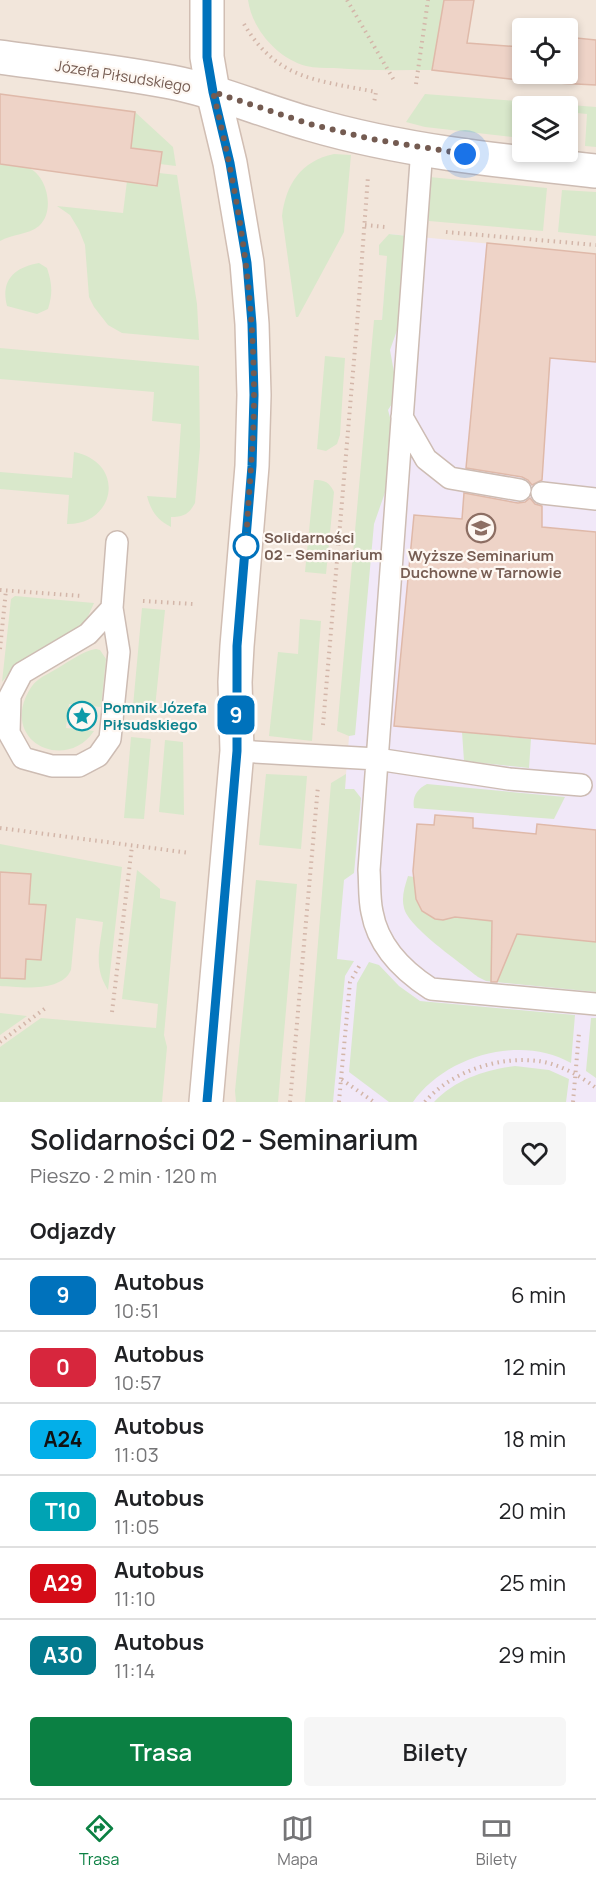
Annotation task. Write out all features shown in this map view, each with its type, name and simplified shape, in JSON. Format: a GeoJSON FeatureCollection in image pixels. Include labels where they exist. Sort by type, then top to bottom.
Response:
{"type":"FeatureCollection","features":[{"type":"Feature","properties":{"kind":"street"},"geometry":{"type":"LineString","coordinates":[[207,0],[207,57],[230,163],[247,263],[254,395],[252,454],[237,646],[237,751],[207,1102]]}},
{"type":"Feature","properties":{"kind":"street","name":"Józefa Piłsudskiego"},"geometry":{"type":"LineString","coordinates":[[0,57],[171,82],[213,92],[310,124],[422,148],[596,171]]}},
{"type":"Feature","properties":{"kind":"lane"},"geometry":{"type":"LineString","coordinates":[[422,148],[369,870],[372,913],[383,943],[398,963],[415,979],[431,989],[589,1003]]}},
{"type":"Feature","properties":{"kind":"lane"},"geometry":{"type":"LineString","coordinates":[[402,417],[426,459],[450,478],[520,490]]}},
{"type":"Feature","properties":{"kind":"lane"},"geometry":{"type":"LineString","coordinates":[[542,493],[596,500]]}},
{"type":"Feature","properties":{"kind":"lane"},"geometry":{"type":"LineString","coordinates":[[112,608],[88,634],[22,673],[10,696],[9,733],[23,758],[52,766],[79,766],[98,756],[110,739],[119,652],[112,608],[117,542]]}},
{"type":"Feature","properties":{"kind":"lane"},"geometry":{"type":"LineString","coordinates":[[237,751],[377,759],[509,779],[581,786]]}},
{"type":"Feature","properties":{"kind":"path"},"geometry":{"type":"LineString","coordinates":[[347,0],[395,82]]}},
{"type":"Feature","properties":{"kind":"path"},"geometry":{"type":"LineString","coordinates":[[416,84],[428,0]]}},
{"type":"Feature","properties":{"kind":"path"},"geometry":{"type":"LineString","coordinates":[[244,23],[256,43],[276,62],[303,77],[376,92]]}},
{"type":"Feature","properties":{"kind":"path"},"geometry":{"type":"LineString","coordinates":[[290,1102],[368,174]]}},
{"type":"Feature","properties":{"kind":"path"},"geometry":{"type":"LineString","coordinates":[[365,225],[596,245]]}},
{"type":"Feature","properties":{"kind":"path"},"geometry":{"type":"LineString","coordinates":[[0,649],[6,590]]}},
{"type":"Feature","properties":{"kind":"path"},"geometry":{"type":"LineString","coordinates":[[0,828],[190,853]]}},
{"type":"Feature","properties":{"kind":"path"},"geometry":{"type":"LineString","coordinates":[[112,1012],[132,846]]}},
{"type":"Feature","properties":{"kind":"path"},"geometry":{"type":"LineString","coordinates":[[339,1102],[350,981],[366,954]]}},
{"type":"Feature","properties":{"kind":"path"},"geometry":{"type":"LineString","coordinates":[[573,1102],[589,1003]]}},
{"type":"Feature","properties":{"kind":"path"},"geometry":{"type":"LineString","coordinates":[[0,1042],[46,1007]]}},
{"type":"Feature","properties":{"kind":"path"},"geometry":{"type":"LineString","coordinates":[[425,1102],[435,1090],[456,1077],[486,1065],[512,1060],[539,1061],[576,1076],[596,1088]]}},
{"type":"Feature","properties":{"kind":"path"},"geometry":{"type":"LineString","coordinates":[[341,1079],[374,1102]]}},
{"type":"Feature","properties":{"kind":"shaded area"},"geometry":{"type":"Polygon","coordinates":[[[0,0],[596,0],[596,1102],[0,1102],[0,0]]]}},
{"type":"Feature","properties":{"kind":"shaded area","name":"Wyższe Seminarium Duchowne w Tarnowie"},"geometry":{"type":"Polygon","coordinates":[[[389,234],[596,254],[596,1102],[320,1102],[389,234]]]}},
{"type":"Feature","properties":{"kind":"green space"},"geometry":{"type":"Polygon","coordinates":[[[248,0],[444,0],[432,70],[320,68],[295,62],[276,49],[260,32],[250,11],[248,0]]]}},
{"type":"Feature","properties":{"kind":"green space"},"geometry":{"type":"Polygon","coordinates":[[[425,94],[512,101],[512,137],[425,127],[406,122],[425,94]]]}},
{"type":"Feature","properties":{"kind":"green space"},"geometry":{"type":"Polygon","coordinates":[[[578,106],[596,107],[596,147],[585,146],[587,114],[578,113],[578,106]]]}},
{"type":"Feature","properties":{"kind":"green space"},"geometry":{"type":"Polygon","coordinates":[[[135,112],[173,147],[176,166],[160,164],[161,151],[131,148],[135,112]]]}},
{"type":"Feature","properties":{"kind":"green space"},"geometry":{"type":"Polygon","coordinates":[[[334,154],[351,155],[344,232],[296,317],[282,216],[284,204],[292,184],[304,168],[322,157],[334,154]]]}},
{"type":"Feature","properties":{"kind":"green space"},"geometry":{"type":"Polygon","coordinates":[[[0,164],[26,167],[36,173],[45,187],[48,204],[44,220],[39,226],[0,241],[0,164]]]}},
{"type":"Feature","properties":{"kind":"green space"},"geometry":{"type":"Polygon","coordinates":[[[159,173],[177,175],[197,304],[199,340],[122,333],[108,325],[89,297],[85,245],[79,230],[70,215],[57,206],[123,213],[127,181],[157,187],[159,173]]]}},
{"type":"Feature","properties":{"kind":"green space"},"geometry":{"type":"Polygon","coordinates":[[[429,177],[547,188],[543,231],[429,221],[429,177]]]}},
{"type":"Feature","properties":{"kind":"green space"},"geometry":{"type":"Polygon","coordinates":[[[562,190],[596,192],[596,236],[558,232],[562,190]]]}},
{"type":"Feature","properties":{"kind":"green space"},"geometry":{"type":"Polygon","coordinates":[[[389,234],[408,236],[401,319],[390,350],[396,383],[395,399],[388,410],[392,425],[389,481],[374,524],[355,735],[349,736],[337,731],[374,320],[382,320],[387,256],[379,255],[379,245],[389,234]]]}},
{"type":"Feature","properties":{"kind":"green space"},"geometry":{"type":"Polygon","coordinates":[[[39,263],[47,268],[50,278],[51,293],[48,309],[37,314],[7,306],[6,288],[12,276],[23,268],[39,263]]]}},
{"type":"Feature","properties":{"kind":"green space"},"geometry":{"type":"Polygon","coordinates":[[[0,348],[199,366],[200,447],[195,503],[191,510],[186,514],[171,517],[171,527],[158,518],[147,496],[176,498],[181,424],[152,421],[154,392],[0,379],[0,348]]]}},
{"type":"Feature","properties":{"kind":"green space"},"geometry":{"type":"Polygon","coordinates":[[[325,356],[345,358],[340,435],[337,444],[326,451],[317,449],[325,356]]]}},
{"type":"Feature","properties":{"kind":"green space"},"geometry":{"type":"Polygon","coordinates":[[[74,452],[91,458],[102,468],[108,480],[108,492],[104,505],[96,515],[83,522],[67,524],[69,495],[0,489],[0,472],[72,478],[74,452]]]}},
{"type":"Feature","properties":{"kind":"green space"},"geometry":{"type":"Polygon","coordinates":[[[314,480],[326,482],[334,492],[326,574],[305,572],[314,480]]]}},
{"type":"Feature","properties":{"kind":"green space"},"geometry":{"type":"Polygon","coordinates":[[[15,596],[94,603],[85,623],[28,656],[16,665],[2,682],[11,599],[15,596]]]}},
{"type":"Feature","properties":{"kind":"green space"},"geometry":{"type":"Polygon","coordinates":[[[142,608],[165,610],[155,708],[133,706],[142,608]]]}},
{"type":"Feature","properties":{"kind":"green space"},"geometry":{"type":"Polygon","coordinates":[[[300,619],[321,621],[312,741],[269,736],[278,652],[298,654],[300,619]]]}},
{"type":"Feature","properties":{"kind":"green space"},"geometry":{"type":"Polygon","coordinates":[[[96,649],[100,650],[106,659],[101,707],[69,704],[66,728],[94,731],[83,743],[70,749],[56,750],[43,747],[32,740],[25,729],[22,715],[29,691],[43,677],[81,654],[96,649]]]}},
{"type":"Feature","properties":{"kind":"green space"},"geometry":{"type":"Polygon","coordinates":[[[462,732],[531,739],[529,768],[464,761],[462,732]]]}},
{"type":"Feature","properties":{"kind":"green space"},"geometry":{"type":"Polygon","coordinates":[[[131,737],[151,739],[144,819],[124,818],[131,737]]]}},
{"type":"Feature","properties":{"kind":"green space"},"geometry":{"type":"Polygon","coordinates":[[[165,740],[183,742],[184,815],[159,812],[165,740]]]}},
{"type":"Feature","properties":{"kind":"green space"},"geometry":{"type":"Polygon","coordinates":[[[266,774],[307,776],[301,849],[259,845],[266,774]]]}},
{"type":"Feature","properties":{"kind":"green space"},"geometry":{"type":"Polygon","coordinates":[[[346,774],[345,789],[354,789],[361,798],[354,873],[344,880],[337,959],[354,961],[345,976],[333,1102],[305,1102],[331,783],[346,774]]]}},
{"type":"Feature","properties":{"kind":"green space"},"geometry":{"type":"Polygon","coordinates":[[[427,784],[565,797],[554,819],[414,808],[416,794],[427,784]]]}},
{"type":"Feature","properties":{"kind":"green space"},"geometry":{"type":"Polygon","coordinates":[[[0,844],[122,867],[108,990],[103,982],[99,965],[103,922],[76,918],[71,970],[66,977],[58,982],[39,987],[0,986],[0,957],[41,960],[46,906],[29,904],[31,874],[0,872],[0,844]]]}},
{"type":"Feature","properties":{"kind":"green space"},"geometry":{"type":"Polygon","coordinates":[[[137,870],[160,889],[160,898],[176,902],[164,1035],[167,1047],[162,1102],[0,1102],[0,1047],[41,1018],[156,1028],[158,1004],[122,999],[137,870]]]}},
{"type":"Feature","properties":{"kind":"green space"},"geometry":{"type":"Polygon","coordinates":[[[408,876],[420,878],[416,899],[429,915],[447,919],[460,913],[460,918],[494,921],[508,951],[513,944],[514,923],[596,942],[596,992],[486,981],[478,977],[425,934],[408,916],[403,900],[408,876]]]}},
{"type":"Feature","properties":{"kind":"green space"},"geometry":{"type":"Polygon","coordinates":[[[256,880],[297,884],[278,1102],[236,1102],[235,1091],[256,880]]]}},
{"type":"Feature","properties":{"kind":"green space"},"geometry":{"type":"Polygon","coordinates":[[[369,962],[379,965],[399,986],[420,1001],[575,1015],[571,1063],[551,1054],[530,1050],[507,1050],[485,1054],[444,1072],[413,1102],[389,1102],[349,1072],[357,983],[369,962]]]}},
{"type":"Feature","properties":{"kind":"green space"},"geometry":{"type":"Polygon","coordinates":[[[0,1013],[27,1016],[0,1035],[0,1013]]]}},
{"type":"Feature","properties":{"kind":"green space"},"geometry":{"type":"Polygon","coordinates":[[[591,1018],[596,1018],[596,1078],[586,1071],[591,1018]]]}},
{"type":"Feature","properties":{"kind":"green space"},"geometry":{"type":"Polygon","coordinates":[[[515,1066],[549,1070],[569,1079],[566,1102],[434,1102],[452,1087],[472,1077],[515,1066]]]}},
{"type":"Feature","properties":{"kind":"building"},"geometry":{"type":"Polygon","coordinates":[[[444,0],[474,0],[467,43],[512,46],[512,79],[432,70],[444,0]]]}},
{"type":"Feature","properties":{"kind":"building"},"geometry":{"type":"Polygon","coordinates":[[[578,38],[596,40],[596,85],[576,84],[578,84],[578,38]]]}},
{"type":"Feature","properties":{"kind":"building"},"geometry":{"type":"Polygon","coordinates":[[[0,94],[135,112],[131,148],[162,152],[157,186],[0,164],[0,94]]]}},
{"type":"Feature","properties":{"kind":"building"},"geometry":{"type":"Polygon","coordinates":[[[487,243],[596,254],[596,362],[550,358],[542,480],[532,485],[522,477],[466,468],[487,243]]]}},
{"type":"Feature","properties":{"kind":"building"},"geometry":{"type":"Polygon","coordinates":[[[464,493],[518,503],[530,498],[535,504],[542,506],[542,527],[596,532],[596,744],[394,726],[414,515],[462,519],[464,493]]]}},
{"type":"Feature","properties":{"kind":"building"},"geometry":{"type":"Polygon","coordinates":[[[435,815],[473,818],[473,828],[536,834],[537,824],[596,830],[596,942],[517,934],[497,982],[491,982],[492,921],[455,917],[435,919],[422,911],[416,899],[413,871],[417,824],[434,825],[435,815]]]}},
{"type":"Feature","properties":{"kind":"building"},"geometry":{"type":"Polygon","coordinates":[[[0,872],[31,874],[29,904],[46,905],[41,960],[26,959],[25,979],[0,978],[0,872]]]}},
{"type":"Feature","properties":{"kind":"bus line","name":"9"},"geometry":{"type":"LineString","coordinates":[[207,0],[207,57],[230,163],[247,263],[254,395],[252,466],[237,646],[237,751],[207,1102]]}},
{"type":"Feature","properties":{"kind":"place","name":"Wyższe Seminarium Duchowne w Tarnowie"},"geometry":{"type":"Point","coordinates":[481,528]}},
{"type":"Feature","properties":{"kind":"place","name":"Solidarności 02 - Seminarium"},"geometry":{"type":"Point","coordinates":[246,546]}},
{"type":"Feature","properties":{"kind":"place","name":"Pomnik Józefa Piłsudskiego"},"geometry":{"type":"Point","coordinates":[82,716]}},
{"type":"Feature","properties":{"kind":"route"},"geometry":{"type":"LineString","coordinates":[[246,546],[253,442],[252,324],[247,263],[230,163],[213,92],[310,124],[371,139],[465,154]]}}]}
